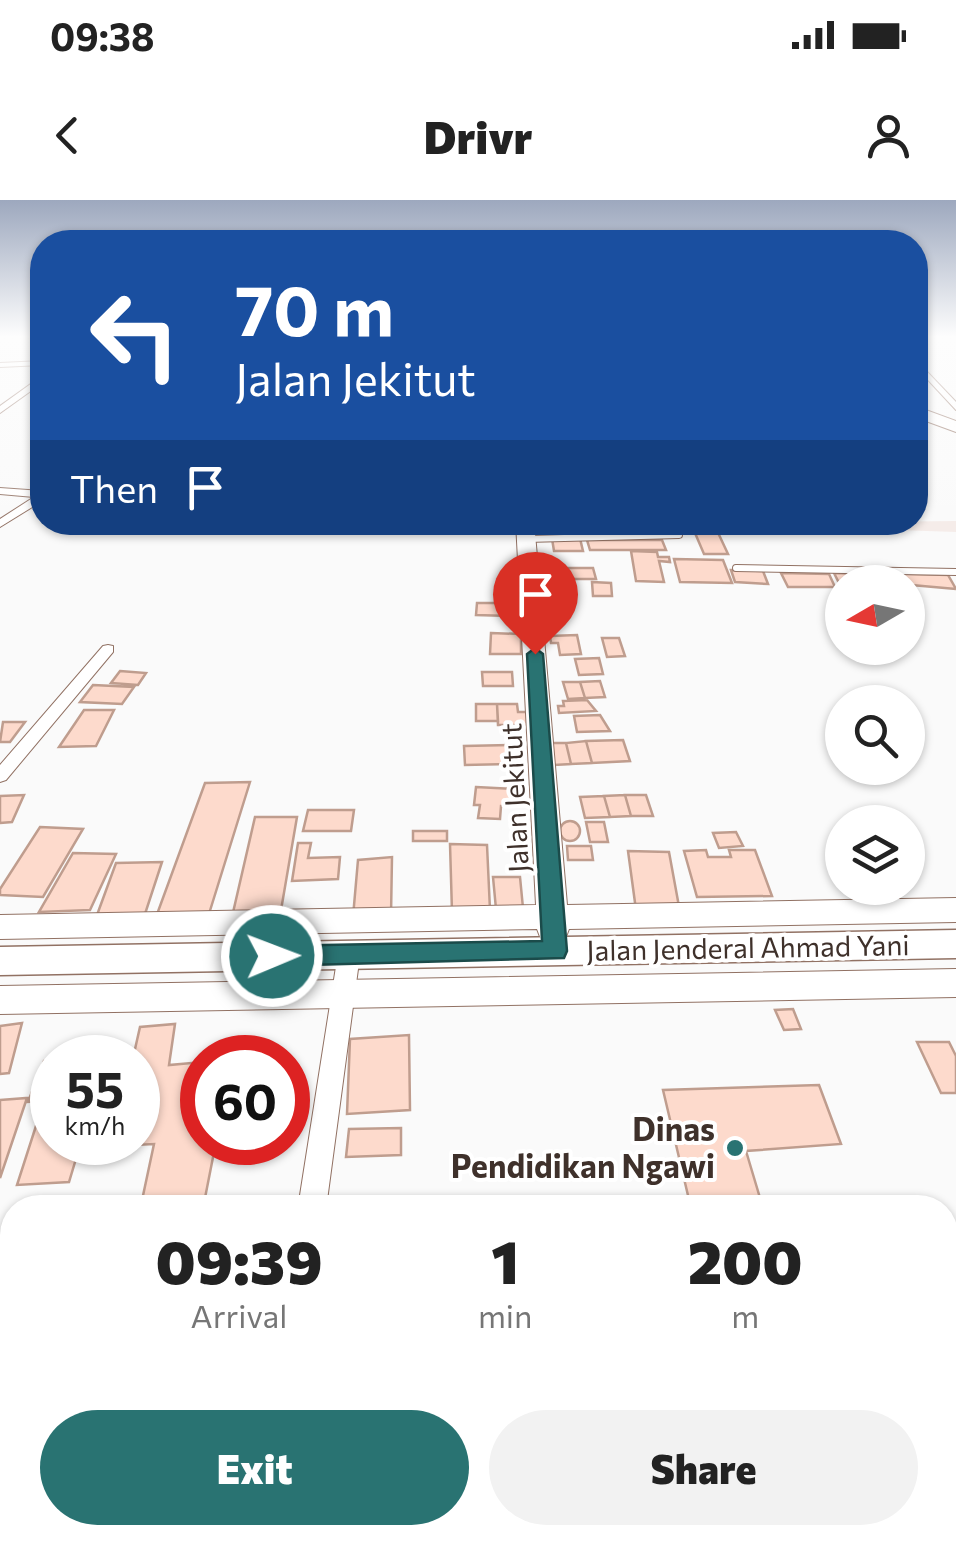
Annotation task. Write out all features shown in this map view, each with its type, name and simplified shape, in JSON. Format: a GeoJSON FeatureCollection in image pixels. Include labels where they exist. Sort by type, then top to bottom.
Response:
{"type":"FeatureCollection","features":[{"type":"Feature","properties":{"kind":"highway"},"geometry":{"type":"LineString","coordinates":[[928,416],[956,426]]}},
{"type":"Feature","properties":{"kind":"main road","name":"Jalan Jenderal Ahmad Yani"},"geometry":{"type":"LineString","coordinates":[[0,961],[349,954],[553,933],[956,944]]}},
{"type":"Feature","properties":{"kind":"street"},"geometry":{"type":"LineString","coordinates":[[0,491],[30,496]]}},
{"type":"Feature","properties":{"kind":"street"},"geometry":{"type":"LineString","coordinates":[[0,524],[30,505]]}},
{"type":"Feature","properties":{"kind":"street","name":"Jalan Jekitut"},"geometry":{"type":"LineString","coordinates":[[525,535],[553,933]]}},
{"type":"Feature","properties":{"kind":"street"},"geometry":{"type":"LineString","coordinates":[[0,776],[108,649]]}},
{"type":"Feature","properties":{"kind":"street"},"geometry":{"type":"LineString","coordinates":[[0,927],[553,933],[956,910]]}},
{"type":"Feature","properties":{"kind":"street"},"geometry":{"type":"LineString","coordinates":[[314,1195],[349,954]]}},
{"type":"Feature","properties":{"kind":"street"},"geometry":{"type":"LineString","coordinates":[[0,1000],[956,982]]}},
{"type":"Feature","properties":{"kind":"lane"},"geometry":{"type":"LineString","coordinates":[[736,568],[956,572]]}},
{"type":"Feature","properties":{"kind":"shaded area"},"geometry":{"type":"Polygon","coordinates":[[[928,521],[956,521],[956,532],[928,531],[928,521]]]}},
{"type":"Feature","properties":{"kind":"building"},"geometry":{"type":"Polygon","coordinates":[[[551,535],[579,535],[583,551],[554,551],[551,535]]]}},
{"type":"Feature","properties":{"kind":"building"},"geometry":{"type":"Polygon","coordinates":[[[696,535],[719,535],[728,554],[704,554],[696,535]]]}},
{"type":"Feature","properties":{"kind":"building"},"geometry":{"type":"Polygon","coordinates":[[[587,540],[662,540],[666,550],[590,550],[587,540]]]}},
{"type":"Feature","properties":{"kind":"building"},"geometry":{"type":"Polygon","coordinates":[[[631,551],[657,552],[658,557],[669,557],[670,562],[659,561],[664,582],[636,581],[631,551]]]}},
{"type":"Feature","properties":{"kind":"building"},"geometry":{"type":"Polygon","coordinates":[[[674,559],[723,560],[732,583],[680,582],[674,559]]]}},
{"type":"Feature","properties":{"kind":"building"},"geometry":{"type":"Polygon","coordinates":[[[566,568],[593,568],[596,579],[568,579],[566,568]]]}},
{"type":"Feature","properties":{"kind":"building"},"geometry":{"type":"Polygon","coordinates":[[[731,570],[763,571],[768,584],[735,582],[731,570]]]}},
{"type":"Feature","properties":{"kind":"building"},"geometry":{"type":"Polygon","coordinates":[[[781,573],[825,574],[825,587],[788,587],[781,573]]]}},
{"type":"Feature","properties":{"kind":"building"},"geometry":{"type":"Polygon","coordinates":[[[925,574],[948,575],[956,589],[925,586],[925,574]]]}},
{"type":"Feature","properties":{"kind":"building"},"geometry":{"type":"Polygon","coordinates":[[[592,582],[611,583],[612,596],[593,596],[592,582]]]}},
{"type":"Feature","properties":{"kind":"building"},"geometry":{"type":"Polygon","coordinates":[[[477,603],[513,603],[513,616],[476,615],[477,603]]]}},
{"type":"Feature","properties":{"kind":"building"},"geometry":{"type":"Polygon","coordinates":[[[491,633],[521,634],[521,654],[490,654],[491,633]]]}},
{"type":"Feature","properties":{"kind":"building"},"geometry":{"type":"Polygon","coordinates":[[[577,635],[581,654],[560,655],[558,643],[551,643],[550,636],[577,635]]]}},
{"type":"Feature","properties":{"kind":"building"},"geometry":{"type":"Polygon","coordinates":[[[602,638],[619,638],[625,656],[607,657],[602,638]]]}},
{"type":"Feature","properties":{"kind":"building"},"geometry":{"type":"Polygon","coordinates":[[[599,658],[603,674],[579,675],[575,659],[599,658]]]}},
{"type":"Feature","properties":{"kind":"building"},"geometry":{"type":"Polygon","coordinates":[[[120,671],[146,673],[138,685],[111,683],[120,671]]]}},
{"type":"Feature","properties":{"kind":"building"},"geometry":{"type":"Polygon","coordinates":[[[482,672],[512,672],[513,686],[483,686],[482,672]]]}},
{"type":"Feature","properties":{"kind":"building"},"geometry":{"type":"Polygon","coordinates":[[[600,681],[605,697],[585,698],[580,682],[600,681]]]}},
{"type":"Feature","properties":{"kind":"building"},"geometry":{"type":"Polygon","coordinates":[[[563,682],[580,682],[585,698],[568,699],[563,682]]]}},
{"type":"Feature","properties":{"kind":"building"},"geometry":{"type":"Polygon","coordinates":[[[93,685],[134,687],[122,704],[80,702],[93,685]]]}},
{"type":"Feature","properties":{"kind":"building"},"geometry":{"type":"Polygon","coordinates":[[[587,700],[596,711],[559,713],[558,706],[564,706],[563,701],[587,700]]]}},
{"type":"Feature","properties":{"kind":"building"},"geometry":{"type":"Polygon","coordinates":[[[476,704],[497,704],[498,721],[476,721],[476,704]]]}},
{"type":"Feature","properties":{"kind":"building"},"geometry":{"type":"Polygon","coordinates":[[[497,704],[517,704],[518,712],[527,712],[528,725],[498,725],[497,704]]]}},
{"type":"Feature","properties":{"kind":"building"},"geometry":{"type":"Polygon","coordinates":[[[84,710],[114,710],[96,746],[59,747],[84,710]]]}},
{"type":"Feature","properties":{"kind":"building"},"geometry":{"type":"Polygon","coordinates":[[[600,715],[610,731],[577,732],[574,716],[600,715]]]}},
{"type":"Feature","properties":{"kind":"building"},"geometry":{"type":"Polygon","coordinates":[[[3,722],[25,722],[10,742],[0,742],[3,722]]]}},
{"type":"Feature","properties":{"kind":"building"},"geometry":{"type":"Polygon","coordinates":[[[623,740],[630,761],[592,763],[586,741],[623,740]]]}},
{"type":"Feature","properties":{"kind":"building"},"geometry":{"type":"Polygon","coordinates":[[[586,741],[592,763],[571,764],[566,743],[586,741]]]}},
{"type":"Feature","properties":{"kind":"building"},"geometry":{"type":"Polygon","coordinates":[[[549,743],[566,743],[571,764],[554,765],[549,743]]]}},
{"type":"Feature","properties":{"kind":"building"},"geometry":{"type":"Polygon","coordinates":[[[515,745],[516,756],[509,757],[510,764],[465,765],[464,746],[515,745]]]}},
{"type":"Feature","properties":{"kind":"building"},"geometry":{"type":"Polygon","coordinates":[[[250,782],[208,917],[156,917],[205,783],[250,782]]]}},
{"type":"Feature","properties":{"kind":"building"},"geometry":{"type":"Polygon","coordinates":[[[476,787],[515,789],[514,806],[501,806],[500,819],[478,818],[480,805],[474,805],[476,787]]]}},
{"type":"Feature","properties":{"kind":"building"},"geometry":{"type":"Polygon","coordinates":[[[24,795],[12,822],[0,823],[0,796],[24,795]]]}},
{"type":"Feature","properties":{"kind":"building"},"geometry":{"type":"Polygon","coordinates":[[[625,795],[646,795],[653,816],[631,816],[625,795]]]}},
{"type":"Feature","properties":{"kind":"building"},"geometry":{"type":"Polygon","coordinates":[[[625,795],[631,816],[610,817],[604,796],[625,795]]]}},
{"type":"Feature","properties":{"kind":"building"},"geometry":{"type":"Polygon","coordinates":[[[604,796],[610,817],[585,818],[580,797],[604,796]]]}},
{"type":"Feature","properties":{"kind":"building"},"geometry":{"type":"Polygon","coordinates":[[[308,810],[354,810],[351,831],[303,831],[308,810]]]}},
{"type":"Feature","properties":{"kind":"building"},"geometry":{"type":"Polygon","coordinates":[[[255,817],[297,817],[280,916],[232,917],[255,817]]]}},
{"type":"Feature","properties":{"kind":"building"},"geometry":{"type":"Polygon","coordinates":[[[570,821],[580,831],[570,841],[560,831],[570,821]]]}},
{"type":"Feature","properties":{"kind":"building"},"geometry":{"type":"Polygon","coordinates":[[[586,822],[604,822],[608,842],[590,842],[586,822]]]}},
{"type":"Feature","properties":{"kind":"building"},"geometry":{"type":"Polygon","coordinates":[[[40,827],[83,829],[43,897],[0,895],[0,889],[40,827]]]}},
{"type":"Feature","properties":{"kind":"building"},"geometry":{"type":"Polygon","coordinates":[[[413,831],[447,831],[447,841],[413,841],[413,831]]]}},
{"type":"Feature","properties":{"kind":"building"},"geometry":{"type":"Polygon","coordinates":[[[736,832],[743,846],[719,848],[713,833],[736,832]]]}},
{"type":"Feature","properties":{"kind":"building"},"geometry":{"type":"Polygon","coordinates":[[[298,843],[311,843],[308,858],[340,857],[338,879],[292,881],[298,843]]]}},
{"type":"Feature","properties":{"kind":"building"},"geometry":{"type":"Polygon","coordinates":[[[450,844],[487,845],[490,910],[452,912],[450,844]]]}},
{"type":"Feature","properties":{"kind":"building"},"geometry":{"type":"Polygon","coordinates":[[[567,846],[591,846],[593,860],[568,860],[567,846]]]}},
{"type":"Feature","properties":{"kind":"building"},"geometry":{"type":"Polygon","coordinates":[[[706,850],[708,857],[731,857],[729,850],[755,850],[772,896],[697,897],[684,851],[706,850]]]}},
{"type":"Feature","properties":{"kind":"building"},"geometry":{"type":"Polygon","coordinates":[[[628,851],[669,852],[680,912],[636,910],[628,851]]]}},
{"type":"Feature","properties":{"kind":"building"},"geometry":{"type":"Polygon","coordinates":[[[73,853],[116,854],[90,910],[39,912],[73,853]]]}},
{"type":"Feature","properties":{"kind":"building"},"geometry":{"type":"Polygon","coordinates":[[[392,857],[391,916],[353,917],[358,860],[392,857]]]}},
{"type":"Feature","properties":{"kind":"building"},"geometry":{"type":"Polygon","coordinates":[[[162,862],[145,914],[97,915],[116,863],[162,862]]]}},
{"type":"Feature","properties":{"kind":"building"},"geometry":{"type":"Polygon","coordinates":[[[493,877],[520,877],[523,908],[496,909],[493,877]]]}},
{"type":"Feature","properties":{"kind":"building"},"geometry":{"type":"Polygon","coordinates":[[[793,1009],[801,1029],[784,1030],[775,1010],[793,1009]]]}},
{"type":"Feature","properties":{"kind":"building"},"geometry":{"type":"Polygon","coordinates":[[[22,1023],[9,1073],[0,1074],[0,1026],[22,1023]]]}},
{"type":"Feature","properties":{"kind":"building"},"geometry":{"type":"Polygon","coordinates":[[[175,1024],[169,1065],[180,1064],[180,1165],[211,1165],[206,1195],[143,1195],[150,1165],[160,1165],[160,1035],[138,1035],[140,1027],[175,1024]]]}},
{"type":"Feature","properties":{"kind":"building"},"geometry":{"type":"Polygon","coordinates":[[[409,1035],[410,1110],[347,1114],[350,1039],[409,1035]]]}},
{"type":"Feature","properties":{"kind":"building"},"geometry":{"type":"Polygon","coordinates":[[[917,1042],[949,1042],[956,1056],[956,1093],[941,1093],[917,1042]]]}},
{"type":"Feature","properties":{"kind":"building","name":"Dinas Pendidikan Ngawi"},"geometry":{"type":"Polygon","coordinates":[[[819,1085],[841,1144],[746,1151],[759,1195],[688,1195],[663,1090],[819,1085]]]}},
{"type":"Feature","properties":{"kind":"building"},"geometry":{"type":"Polygon","coordinates":[[[27,1098],[0,1178],[0,1100],[27,1098]]]}},
{"type":"Feature","properties":{"kind":"building"},"geometry":{"type":"Polygon","coordinates":[[[401,1128],[401,1155],[346,1157],[349,1129],[401,1128]]]}},
{"type":"Feature","properties":{"kind":"building"},"geometry":{"type":"Polygon","coordinates":[[[30,1145],[30,1165],[74,1165],[69,1182],[17,1185],[30,1145]]]}},
{"type":"Feature","properties":{"kind":"place","name":"Dinas Pendidikan Ngawi"},"geometry":{"type":"Point","coordinates":[735,1148]}},
{"type":"Feature","properties":{"kind":"route"},"geometry":{"type":"LineString","coordinates":[[272,956],[555,951],[535,654]]}}]}
